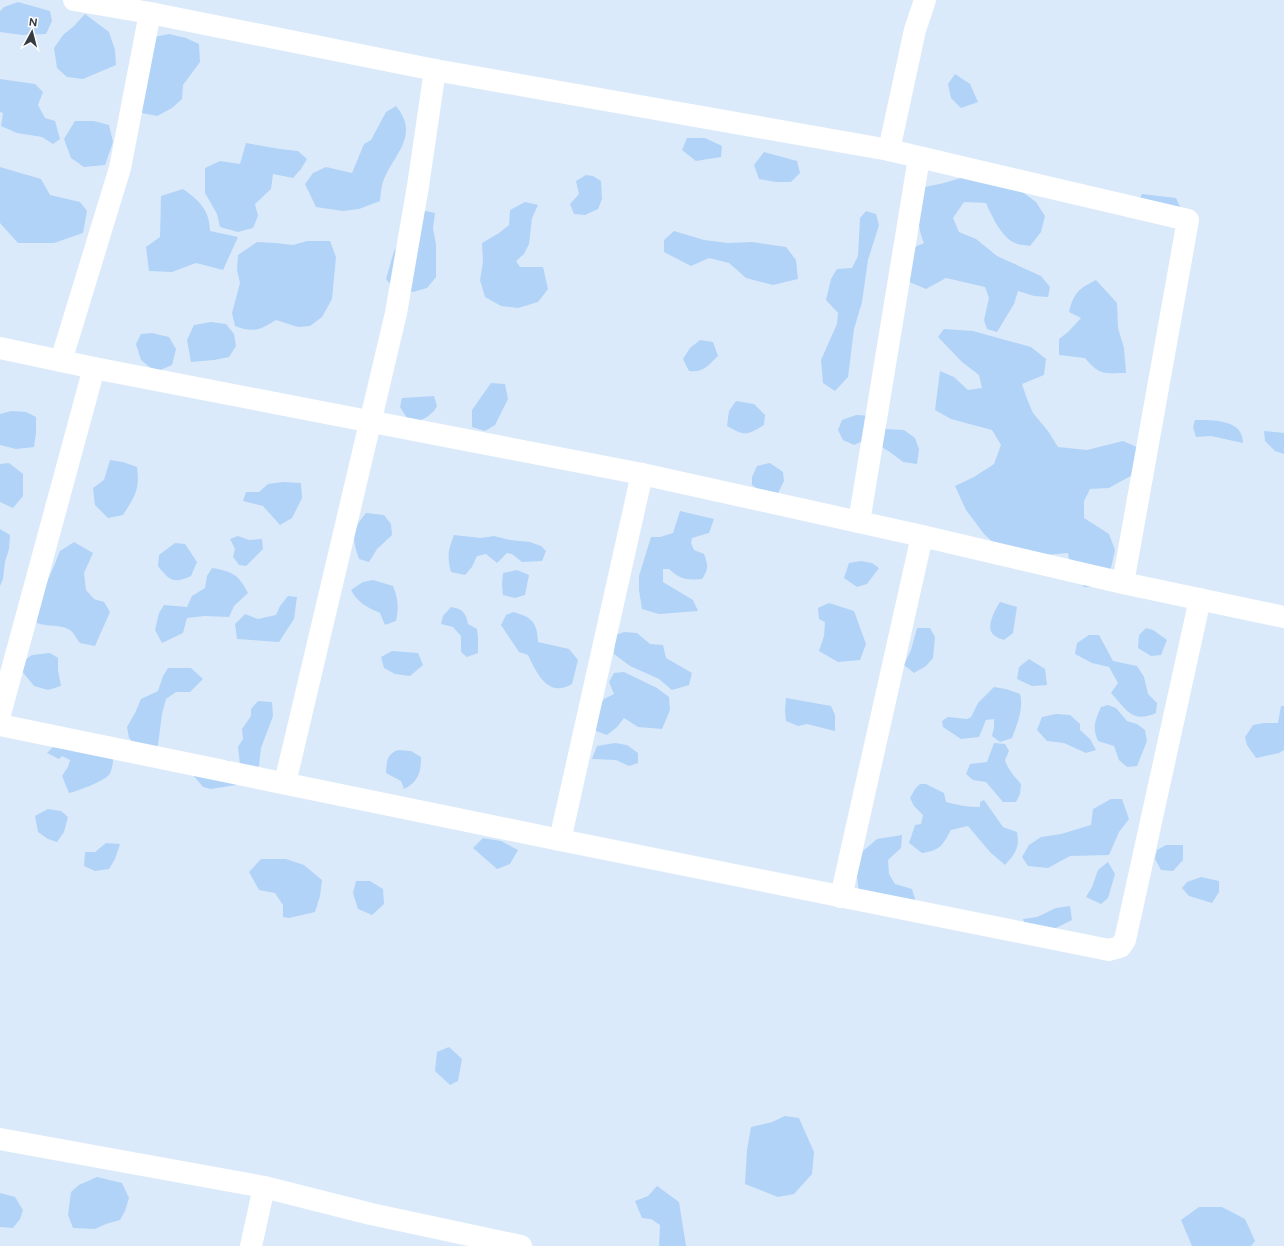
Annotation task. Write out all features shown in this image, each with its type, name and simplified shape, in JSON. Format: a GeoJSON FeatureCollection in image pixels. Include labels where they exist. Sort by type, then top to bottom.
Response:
{"type":"FeatureCollection","features":[{"type":"Feature","properties":{"kind":"street"},"geometry":{"type":"LineString","coordinates":[[74,0],[150,13],[435,70],[889,150],[1188,220],[1124,583]]}},
{"type":"Feature","properties":{"kind":"street"},"geometry":{"type":"LineString","coordinates":[[889,150],[915,30],[926,0]]}},
{"type":"Feature","properties":{"kind":"street"},"geometry":{"type":"LineString","coordinates":[[61,361],[120,168],[150,13]]}},
{"type":"Feature","properties":{"kind":"street"},"geometry":{"type":"LineString","coordinates":[[285,783],[396,313],[418,186],[435,70]]}},
{"type":"Feature","properties":{"kind":"street"},"geometry":{"type":"LineString","coordinates":[[859,522],[919,158]]}},
{"type":"Feature","properties":{"kind":"street"},"geometry":{"type":"LineString","coordinates":[[0,348],[94,368],[642,474],[922,536],[1124,583],[1284,617]]}},
{"type":"Feature","properties":{"kind":"street"},"geometry":{"type":"LineString","coordinates":[[0,714],[94,368]]}},
{"type":"Feature","properties":{"kind":"street"},"geometry":{"type":"LineString","coordinates":[[560,840],[642,474]]}},
{"type":"Feature","properties":{"kind":"street"},"geometry":{"type":"LineString","coordinates":[[841,896],[922,536]]}},
{"type":"Feature","properties":{"kind":"street"},"geometry":{"type":"LineString","coordinates":[[0,725],[560,840],[1109,950],[1120,947],[1125,940],[1200,599]]}},
{"type":"Feature","properties":{"kind":"street"},"geometry":{"type":"LineString","coordinates":[[0,1139],[264,1187],[371,1214],[521,1246]]}},
{"type":"Feature","properties":{"kind":"street"},"geometry":{"type":"LineString","coordinates":[[251,1246],[264,1187]]}},
{"type":"Feature","properties":{"kind":"shaded area"},"geometry":{"type":"Polygon","coordinates":[[[18,2],[50,11],[52,21],[46,34],[22,35],[0,32],[0,11],[4,7],[18,2]]]}},
{"type":"Feature","properties":{"kind":"shaded area"},"geometry":{"type":"Polygon","coordinates":[[[85,14],[109,32],[115,50],[116,65],[83,79],[67,77],[57,68],[54,48],[63,35],[85,14]]]}},
{"type":"Feature","properties":{"kind":"shaded area"},"geometry":{"type":"Polygon","coordinates":[[[169,34],[186,38],[199,44],[200,62],[183,85],[182,99],[172,108],[157,116],[137,112],[149,38],[169,34]]]}},
{"type":"Feature","properties":{"kind":"shaded area"},"geometry":{"type":"Polygon","coordinates":[[[955,74],[970,84],[978,102],[961,108],[951,98],[948,84],[955,74]]]}},
{"type":"Feature","properties":{"kind":"shaded area"},"geometry":{"type":"Polygon","coordinates":[[[0,79],[35,84],[43,92],[38,105],[45,118],[55,121],[60,139],[53,144],[42,137],[17,133],[1,126],[3,113],[0,112],[0,79]]]}},
{"type":"Feature","properties":{"kind":"shaded area"},"geometry":{"type":"Polygon","coordinates":[[[396,106],[403,116],[406,126],[406,135],[399,152],[383,181],[380,201],[359,209],[343,211],[316,207],[305,184],[313,173],[326,167],[352,173],[364,144],[371,140],[386,112],[396,106]]]}},
{"type":"Feature","properties":{"kind":"shaded area"},"geometry":{"type":"Polygon","coordinates":[[[75,121],[94,121],[109,125],[113,142],[105,165],[84,167],[71,158],[64,139],[75,121]]]}},
{"type":"Feature","properties":{"kind":"shaded area"},"geometry":{"type":"Polygon","coordinates":[[[687,138],[705,138],[722,146],[721,157],[696,161],[682,150],[687,138]]]}},
{"type":"Feature","properties":{"kind":"shaded area"},"geometry":{"type":"Polygon","coordinates":[[[246,143],[298,151],[307,159],[293,178],[273,174],[271,189],[255,204],[258,216],[253,228],[238,232],[220,227],[217,214],[205,193],[205,168],[220,161],[240,164],[246,143]]]}},
{"type":"Feature","properties":{"kind":"shaded area"},"geometry":{"type":"Polygon","coordinates":[[[764,152],[797,161],[800,173],[791,182],[776,182],[759,179],[754,165],[764,152]]]}},
{"type":"Feature","properties":{"kind":"shaded area"},"geometry":{"type":"Polygon","coordinates":[[[0,167],[41,179],[50,195],[80,202],[87,211],[83,233],[54,243],[18,243],[0,223],[0,167]]]}},
{"type":"Feature","properties":{"kind":"shaded area"},"geometry":{"type":"Polygon","coordinates":[[[586,175],[593,176],[601,181],[602,199],[598,209],[585,215],[574,214],[570,204],[579,194],[576,181],[586,175]]]}},
{"type":"Feature","properties":{"kind":"shaded area"},"geometry":{"type":"Polygon","coordinates":[[[964,177],[1013,185],[1036,202],[1045,216],[1041,232],[1030,246],[1017,244],[1010,240],[1001,231],[986,203],[964,202],[953,218],[959,232],[976,239],[997,256],[1041,276],[1050,287],[1048,297],[1034,296],[1018,291],[1014,304],[997,332],[987,329],[984,320],[989,298],[985,287],[946,278],[926,289],[895,276],[908,250],[924,243],[919,228],[918,215],[925,187],[964,177]]]}},
{"type":"Feature","properties":{"kind":"shaded area"},"geometry":{"type":"Polygon","coordinates":[[[183,189],[199,202],[206,212],[210,231],[238,237],[223,270],[196,263],[172,272],[149,271],[146,247],[160,237],[161,196],[183,189]]]}},
{"type":"Feature","properties":{"kind":"shaded area"},"geometry":{"type":"Polygon","coordinates":[[[1142,194],[1176,198],[1181,209],[1137,204],[1142,194]]]}},
{"type":"Feature","properties":{"kind":"shaded area"},"geometry":{"type":"Polygon","coordinates":[[[525,202],[538,205],[532,218],[529,244],[524,254],[516,261],[520,267],[543,267],[548,289],[538,302],[518,308],[501,306],[485,297],[480,280],[483,262],[482,243],[509,225],[510,210],[525,202]]]}},
{"type":"Feature","properties":{"kind":"shaded area"},"geometry":{"type":"Polygon","coordinates":[[[421,210],[435,213],[433,228],[436,245],[436,277],[427,288],[413,292],[395,290],[386,279],[394,251],[408,234],[421,210]]]}},
{"type":"Feature","properties":{"kind":"shaded area"},"geometry":{"type":"Polygon","coordinates":[[[866,211],[876,214],[879,225],[868,260],[862,302],[854,329],[848,377],[835,391],[823,383],[821,360],[837,324],[838,313],[826,300],[831,279],[837,269],[852,268],[858,256],[860,218],[866,211]]]}},
{"type":"Feature","properties":{"kind":"shaded area"},"geometry":{"type":"Polygon","coordinates":[[[674,231],[704,240],[728,243],[752,242],[786,247],[796,260],[798,279],[773,285],[746,278],[729,263],[709,258],[691,266],[664,252],[664,240],[674,231]]]}},
{"type":"Feature","properties":{"kind":"shaded area"},"geometry":{"type":"Polygon","coordinates":[[[307,241],[330,241],[336,257],[332,299],[322,317],[310,326],[298,327],[276,320],[266,326],[252,330],[235,326],[232,313],[240,283],[237,270],[238,255],[257,242],[293,245],[307,241]]]}},
{"type":"Feature","properties":{"kind":"shaded area"},"geometry":{"type":"Polygon","coordinates":[[[1096,280],[1117,303],[1118,328],[1124,348],[1126,373],[1107,373],[1099,371],[1085,358],[1059,355],[1059,339],[1081,318],[1069,312],[1073,300],[1081,289],[1096,280]]]}},
{"type":"Feature","properties":{"kind":"shaded area"},"geometry":{"type":"Polygon","coordinates":[[[211,322],[226,324],[234,334],[236,346],[229,357],[191,362],[187,340],[194,325],[211,322]]]}},
{"type":"Feature","properties":{"kind":"shaded area"},"geometry":{"type":"Polygon","coordinates":[[[944,329],[973,331],[1031,347],[1046,359],[1044,375],[1022,384],[1033,413],[1048,431],[1058,447],[1087,450],[1123,441],[1139,448],[1136,473],[1109,488],[1090,489],[1084,501],[1084,518],[1109,534],[1115,550],[1111,568],[1098,587],[1084,587],[1070,567],[1068,553],[1010,558],[984,534],[966,510],[955,486],[974,477],[994,464],[1001,445],[992,430],[951,419],[935,410],[940,371],[954,377],[968,390],[982,388],[979,375],[962,362],[938,337],[944,329]]]}},
{"type":"Feature","properties":{"kind":"shaded area"},"geometry":{"type":"Polygon","coordinates":[[[152,333],[169,337],[176,349],[172,365],[156,372],[141,360],[136,344],[141,334],[152,333]]]}},
{"type":"Feature","properties":{"kind":"shaded area"},"geometry":{"type":"Polygon","coordinates":[[[700,340],[713,342],[718,356],[702,370],[689,371],[683,359],[690,348],[700,340]]]}},
{"type":"Feature","properties":{"kind":"shaded area"},"geometry":{"type":"Polygon","coordinates":[[[491,383],[505,384],[508,399],[495,425],[485,431],[472,427],[472,410],[491,383]]]}},
{"type":"Feature","properties":{"kind":"shaded area"},"geometry":{"type":"Polygon","coordinates":[[[434,396],[437,406],[434,411],[427,417],[417,422],[407,418],[400,407],[402,398],[434,396]]]}},
{"type":"Feature","properties":{"kind":"shaded area"},"geometry":{"type":"Polygon","coordinates":[[[736,401],[754,404],[765,415],[764,425],[749,433],[738,432],[727,426],[729,411],[736,401]]]}},
{"type":"Feature","properties":{"kind":"shaded area"},"geometry":{"type":"Polygon","coordinates":[[[11,411],[26,412],[36,417],[34,447],[16,449],[0,445],[0,414],[11,411]]]}},
{"type":"Feature","properties":{"kind":"shaded area"},"geometry":{"type":"Polygon","coordinates":[[[856,415],[874,416],[886,429],[904,430],[915,438],[919,449],[917,464],[903,462],[875,443],[865,440],[854,445],[843,440],[838,430],[842,420],[856,415]]]}},
{"type":"Feature","properties":{"kind":"shaded area"},"geometry":{"type":"Polygon","coordinates":[[[1195,420],[1226,422],[1233,425],[1242,435],[1243,443],[1211,436],[1196,437],[1193,427],[1195,420]]]}},
{"type":"Feature","properties":{"kind":"shaded area"},"geometry":{"type":"Polygon","coordinates":[[[1264,431],[1284,433],[1284,454],[1275,451],[1265,441],[1264,431]]]}},
{"type":"Feature","properties":{"kind":"shaded area"},"geometry":{"type":"Polygon","coordinates":[[[110,460],[123,462],[137,467],[138,482],[136,492],[123,515],[108,518],[95,505],[93,488],[104,480],[110,460]]]}},
{"type":"Feature","properties":{"kind":"shaded area"},"geometry":{"type":"Polygon","coordinates":[[[9,463],[23,474],[23,496],[13,508],[0,502],[0,464],[9,463]]]}},
{"type":"Feature","properties":{"kind":"shaded area"},"geometry":{"type":"Polygon","coordinates":[[[770,463],[783,472],[784,481],[778,493],[765,494],[752,485],[752,477],[757,466],[770,463]]]}},
{"type":"Feature","properties":{"kind":"shaded area"},"geometry":{"type":"Polygon","coordinates":[[[283,482],[301,483],[302,498],[292,518],[280,525],[263,506],[243,501],[246,492],[259,492],[268,484],[283,482]]]}},
{"type":"Feature","properties":{"kind":"shaded area"},"geometry":{"type":"Polygon","coordinates":[[[680,511],[714,519],[709,533],[692,538],[691,543],[694,550],[704,554],[707,570],[702,579],[692,579],[680,577],[669,569],[663,569],[663,582],[693,600],[698,611],[659,614],[642,609],[639,590],[639,576],[651,537],[660,537],[673,533],[680,511]]]}},
{"type":"Feature","properties":{"kind":"shaded area"},"geometry":{"type":"Polygon","coordinates":[[[366,513],[384,515],[391,524],[392,535],[377,549],[369,562],[359,559],[354,540],[355,530],[366,513]]]}},
{"type":"Feature","properties":{"kind":"shaded area"},"geometry":{"type":"Polygon","coordinates":[[[0,529],[10,535],[9,549],[5,562],[3,579],[0,586],[0,529]]]}},
{"type":"Feature","properties":{"kind":"shaded area"},"geometry":{"type":"Polygon","coordinates":[[[454,535],[481,538],[494,536],[510,540],[530,542],[541,546],[546,551],[542,561],[522,562],[512,554],[507,553],[497,563],[486,554],[477,556],[472,567],[465,575],[451,572],[449,554],[450,545],[454,535]]]}},
{"type":"Feature","properties":{"kind":"shaded area"},"geometry":{"type":"Polygon","coordinates":[[[238,536],[249,540],[262,539],[263,549],[246,566],[239,565],[233,557],[235,549],[230,539],[238,536]]]}},
{"type":"Feature","properties":{"kind":"shaded area"},"geometry":{"type":"Polygon","coordinates":[[[74,542],[93,553],[84,573],[86,590],[94,599],[104,602],[110,612],[95,646],[80,643],[73,633],[66,628],[37,623],[34,611],[60,551],[74,542]]]}},
{"type":"Feature","properties":{"kind":"shaded area"},"geometry":{"type":"Polygon","coordinates":[[[175,543],[185,544],[197,562],[191,576],[180,580],[172,580],[158,566],[159,555],[175,543]]]}},
{"type":"Feature","properties":{"kind":"shaded area"},"geometry":{"type":"Polygon","coordinates":[[[861,561],[872,563],[879,568],[867,584],[857,587],[844,578],[849,563],[861,561]]]}},
{"type":"Feature","properties":{"kind":"shaded area"},"geometry":{"type":"Polygon","coordinates":[[[212,568],[230,572],[238,578],[248,593],[234,606],[229,617],[204,616],[187,618],[183,633],[162,643],[155,630],[159,613],[164,605],[187,607],[192,596],[205,588],[207,576],[212,568]]]}},
{"type":"Feature","properties":{"kind":"shaded area"},"geometry":{"type":"Polygon","coordinates":[[[517,570],[529,575],[525,595],[515,598],[503,595],[503,573],[517,570]]]}},
{"type":"Feature","properties":{"kind":"shaded area"},"geometry":{"type":"Polygon","coordinates":[[[373,580],[393,586],[398,603],[396,621],[385,625],[380,613],[363,604],[353,594],[351,590],[363,582],[373,580]]]}},
{"type":"Feature","properties":{"kind":"shaded area"},"geometry":{"type":"Polygon","coordinates":[[[288,596],[297,597],[294,619],[279,642],[237,639],[235,624],[245,614],[258,619],[276,615],[280,606],[288,596]]]}},
{"type":"Feature","properties":{"kind":"shaded area"},"geometry":{"type":"Polygon","coordinates":[[[1000,602],[1017,607],[1013,633],[1004,640],[995,636],[990,629],[990,624],[1000,602]]]}},
{"type":"Feature","properties":{"kind":"shaded area"},"geometry":{"type":"Polygon","coordinates":[[[829,603],[854,611],[866,644],[860,660],[838,662],[819,651],[824,636],[825,622],[819,619],[818,608],[829,603]]]}},
{"type":"Feature","properties":{"kind":"shaded area"},"geometry":{"type":"Polygon","coordinates":[[[451,607],[463,612],[468,624],[477,629],[478,653],[467,657],[461,652],[461,636],[453,627],[441,624],[443,616],[451,607]]]}},
{"type":"Feature","properties":{"kind":"shaded area"},"geometry":{"type":"Polygon","coordinates":[[[513,612],[525,616],[533,622],[535,625],[538,642],[569,649],[578,660],[572,684],[564,688],[550,686],[544,682],[535,670],[528,655],[519,652],[501,625],[506,615],[513,612]]]}},
{"type":"Feature","properties":{"kind":"shaded area"},"geometry":{"type":"Polygon","coordinates":[[[917,628],[930,628],[935,637],[933,658],[926,666],[914,673],[904,665],[911,650],[917,628]]]}},
{"type":"Feature","properties":{"kind":"shaded area"},"geometry":{"type":"Polygon","coordinates":[[[1146,628],[1153,630],[1167,640],[1161,655],[1151,656],[1138,648],[1139,635],[1146,628]]]}},
{"type":"Feature","properties":{"kind":"shaded area"},"geometry":{"type":"Polygon","coordinates":[[[624,632],[637,633],[650,644],[663,645],[666,658],[692,673],[689,685],[672,690],[659,679],[630,666],[614,654],[615,635],[624,632]]]}},
{"type":"Feature","properties":{"kind":"shaded area"},"geometry":{"type":"Polygon","coordinates":[[[1089,635],[1099,635],[1113,661],[1137,666],[1144,677],[1148,694],[1157,703],[1156,713],[1141,717],[1130,713],[1111,693],[1118,683],[1109,667],[1092,663],[1075,654],[1077,643],[1089,635]]]}},
{"type":"Feature","properties":{"kind":"shaded area"},"geometry":{"type":"Polygon","coordinates":[[[392,651],[418,653],[423,665],[410,676],[395,674],[384,668],[381,657],[392,651]]]}},
{"type":"Feature","properties":{"kind":"shaded area"},"geometry":{"type":"Polygon","coordinates":[[[50,653],[58,658],[58,670],[61,686],[48,690],[34,686],[21,670],[22,662],[32,655],[50,653]]]}},
{"type":"Feature","properties":{"kind":"shaded area"},"geometry":{"type":"Polygon","coordinates":[[[1029,659],[1045,669],[1047,685],[1032,686],[1017,679],[1019,667],[1029,659]]]}},
{"type":"Feature","properties":{"kind":"shaded area"},"geometry":{"type":"Polygon","coordinates":[[[168,668],[191,668],[203,679],[190,692],[176,692],[166,699],[162,714],[158,745],[151,752],[141,751],[129,738],[127,727],[141,699],[158,691],[163,676],[168,668]]]}},
{"type":"Feature","properties":{"kind":"shaded area"},"geometry":{"type":"Polygon","coordinates":[[[624,672],[657,688],[669,697],[670,710],[662,729],[638,727],[624,718],[617,727],[607,735],[596,731],[595,714],[604,699],[614,694],[609,682],[614,673],[624,672]]]}},
{"type":"Feature","properties":{"kind":"shaded area"},"geometry":{"type":"Polygon","coordinates":[[[994,687],[1020,694],[1021,711],[1012,738],[1000,742],[992,736],[994,719],[986,720],[979,737],[961,739],[943,727],[942,721],[948,717],[967,719],[971,717],[978,703],[994,687]]]}},
{"type":"Feature","properties":{"kind":"shaded area"},"geometry":{"type":"Polygon","coordinates":[[[786,698],[831,706],[835,715],[835,731],[807,724],[798,726],[786,721],[786,698]]]}},
{"type":"Feature","properties":{"kind":"shaded area"},"geometry":{"type":"Polygon","coordinates":[[[258,701],[272,702],[273,716],[261,748],[259,766],[253,768],[240,764],[238,747],[243,739],[242,729],[251,716],[251,709],[258,701]]]}},
{"type":"Feature","properties":{"kind":"shaded area"},"geometry":{"type":"Polygon","coordinates":[[[1108,705],[1116,708],[1127,721],[1137,724],[1145,730],[1147,741],[1137,766],[1127,767],[1119,760],[1114,746],[1098,741],[1095,732],[1096,720],[1101,707],[1108,705]]]}},
{"type":"Feature","properties":{"kind":"shaded area"},"geometry":{"type":"Polygon","coordinates":[[[1281,706],[1284,706],[1284,750],[1279,753],[1256,758],[1247,745],[1245,737],[1253,725],[1278,723],[1281,706]]]}},
{"type":"Feature","properties":{"kind":"shaded area"},"geometry":{"type":"Polygon","coordinates":[[[1056,714],[1070,715],[1080,724],[1080,730],[1090,739],[1096,750],[1086,753],[1064,743],[1047,741],[1037,730],[1042,717],[1056,714]]]}},
{"type":"Feature","properties":{"kind":"shaded area"},"geometry":{"type":"Polygon","coordinates":[[[615,743],[627,745],[638,753],[638,763],[629,766],[616,760],[592,759],[597,746],[615,743]]]}},
{"type":"Feature","properties":{"kind":"shaded area"},"geometry":{"type":"Polygon","coordinates":[[[994,743],[1005,744],[1009,751],[1005,760],[1006,764],[1021,784],[1020,794],[1016,802],[1003,802],[986,782],[973,780],[966,774],[970,764],[987,762],[994,743]]]}},
{"type":"Feature","properties":{"kind":"shaded area"},"geometry":{"type":"Polygon","coordinates":[[[53,747],[114,753],[110,773],[106,778],[96,783],[69,793],[62,776],[68,767],[70,760],[62,756],[59,759],[47,753],[53,747]]]}},
{"type":"Feature","properties":{"kind":"shaded area"},"geometry":{"type":"Polygon","coordinates":[[[398,750],[411,751],[421,757],[418,776],[413,783],[404,789],[401,781],[386,773],[389,756],[398,750]]]}},
{"type":"Feature","properties":{"kind":"shaded area"},"geometry":{"type":"Polygon","coordinates":[[[196,760],[228,760],[235,764],[236,785],[211,789],[203,787],[193,775],[196,760]]]}},
{"type":"Feature","properties":{"kind":"shaded area"},"geometry":{"type":"Polygon","coordinates":[[[920,784],[926,784],[944,793],[946,802],[950,803],[980,807],[980,802],[984,800],[1003,827],[1017,832],[1017,847],[1012,857],[1005,865],[990,852],[968,826],[951,830],[943,844],[937,849],[922,853],[909,843],[915,825],[921,824],[923,815],[914,806],[910,798],[920,784]]]}},
{"type":"Feature","properties":{"kind":"shaded area"},"geometry":{"type":"Polygon","coordinates":[[[1111,799],[1122,799],[1129,819],[1119,832],[1109,855],[1070,856],[1048,868],[1028,866],[1022,857],[1029,845],[1041,837],[1061,834],[1091,825],[1093,809],[1111,799]]]}},
{"type":"Feature","properties":{"kind":"shaded area"},"geometry":{"type":"Polygon","coordinates":[[[48,809],[61,811],[68,817],[64,832],[57,842],[48,839],[38,832],[35,816],[48,809]]]}},
{"type":"Feature","properties":{"kind":"shaded area"},"geometry":{"type":"Polygon","coordinates":[[[902,835],[901,848],[888,860],[889,874],[895,884],[912,889],[917,906],[859,893],[857,876],[863,851],[877,839],[902,835]]]}},
{"type":"Feature","properties":{"kind":"shaded area"},"geometry":{"type":"Polygon","coordinates":[[[483,838],[501,841],[518,850],[510,864],[497,869],[473,848],[483,838]]]}},
{"type":"Feature","properties":{"kind":"shaded area"},"geometry":{"type":"Polygon","coordinates":[[[106,843],[120,844],[115,859],[109,869],[95,871],[84,866],[85,852],[95,852],[106,843]]]}},
{"type":"Feature","properties":{"kind":"shaded area"},"geometry":{"type":"Polygon","coordinates":[[[1166,845],[1183,845],[1183,860],[1173,871],[1161,870],[1155,859],[1157,850],[1166,845]]]}},
{"type":"Feature","properties":{"kind":"shaded area"},"geometry":{"type":"Polygon","coordinates":[[[261,859],[286,859],[304,865],[322,880],[320,896],[315,912],[289,918],[283,917],[283,905],[275,893],[259,890],[249,872],[261,859]]]}},
{"type":"Feature","properties":{"kind":"shaded area"},"geometry":{"type":"Polygon","coordinates":[[[1108,862],[1115,874],[1108,898],[1101,904],[1086,897],[1092,887],[1098,870],[1108,862]]]}},
{"type":"Feature","properties":{"kind":"shaded area"},"geometry":{"type":"Polygon","coordinates":[[[1201,877],[1219,881],[1219,892],[1212,903],[1189,896],[1182,888],[1187,882],[1201,877]]]}},
{"type":"Feature","properties":{"kind":"shaded area"},"geometry":{"type":"Polygon","coordinates":[[[356,881],[370,881],[383,889],[384,904],[372,915],[358,909],[353,893],[356,881]]]}},
{"type":"Feature","properties":{"kind":"shaded area"},"geometry":{"type":"Polygon","coordinates":[[[1070,906],[1072,920],[1054,929],[1027,929],[1023,919],[1037,917],[1056,908],[1070,906]]]}},
{"type":"Feature","properties":{"kind":"shaded area"},"geometry":{"type":"Polygon","coordinates":[[[449,1047],[462,1059],[458,1081],[450,1085],[435,1071],[437,1052],[449,1047]]]}},
{"type":"Feature","properties":{"kind":"shaded area"},"geometry":{"type":"Polygon","coordinates":[[[785,1116],[799,1118],[814,1152],[812,1174],[794,1194],[778,1197],[745,1184],[747,1150],[751,1127],[772,1122],[785,1116]]]}},
{"type":"Feature","properties":{"kind":"shaded area"},"geometry":{"type":"Polygon","coordinates":[[[97,1177],[122,1183],[129,1198],[125,1211],[120,1220],[95,1229],[73,1228],[68,1215],[71,1192],[79,1185],[97,1177]]]}},
{"type":"Feature","properties":{"kind":"shaded area"},"geometry":{"type":"Polygon","coordinates":[[[657,1186],[679,1202],[686,1246],[659,1246],[660,1225],[651,1219],[642,1218],[635,1201],[648,1196],[657,1186]]]}},
{"type":"Feature","properties":{"kind":"shaded area"},"geometry":{"type":"Polygon","coordinates":[[[0,1193],[15,1197],[23,1210],[20,1219],[13,1228],[0,1227],[0,1193]]]}},
{"type":"Feature","properties":{"kind":"shaded area"},"geometry":{"type":"Polygon","coordinates":[[[1199,1207],[1222,1207],[1245,1219],[1255,1241],[1251,1246],[1192,1246],[1181,1220],[1199,1207]]]}}]}
